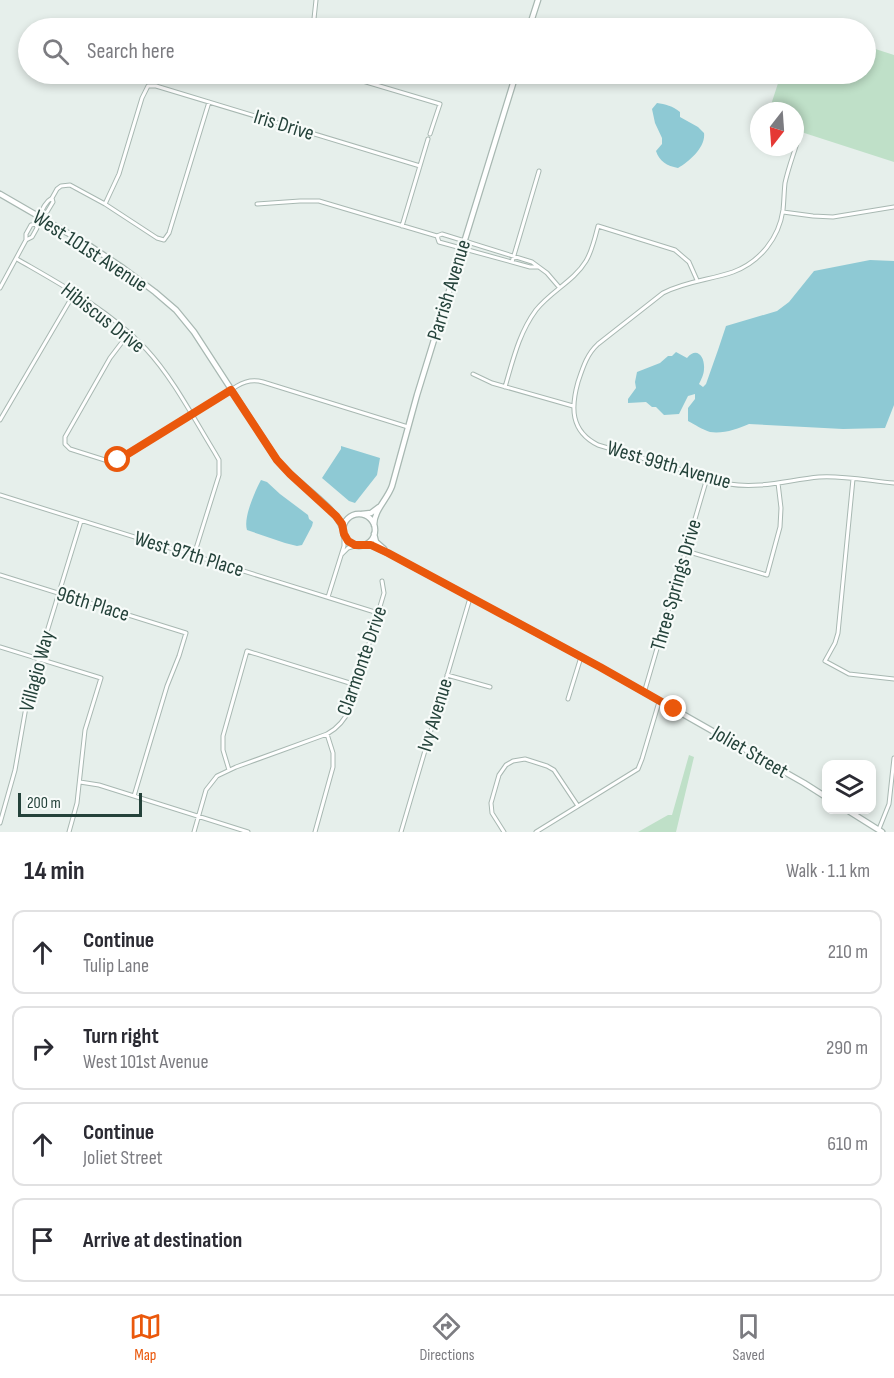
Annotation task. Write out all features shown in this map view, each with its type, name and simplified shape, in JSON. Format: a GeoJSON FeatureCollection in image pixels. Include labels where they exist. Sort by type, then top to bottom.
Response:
{"type":"FeatureCollection","features":[{"type":"Feature","properties":{"kind":"street"},"geometry":{"type":"LineString","coordinates":[[314,18],[316,0]]}},
{"type":"Feature","properties":{"kind":"street"},"geometry":{"type":"LineString","coordinates":[[532,18],[538,0]]}},
{"type":"Feature","properties":{"kind":"street"},"geometry":{"type":"LineString","coordinates":[[372,84],[440,104],[430,134]]}},
{"type":"Feature","properties":{"kind":"street","name":"Parrish Avenue"},"geometry":{"type":"LineString","coordinates":[[374,533],[374,517],[392,486],[513,84]]}},
{"type":"Feature","properties":{"kind":"street","name":"Iris Drive"},"geometry":{"type":"LineString","coordinates":[[105,204],[120,174],[142,98],[148,86],[156,86],[420,166]]}},
{"type":"Feature","properties":{"kind":"street"},"geometry":{"type":"LineString","coordinates":[[0,288],[17,259],[31,225],[36,224],[39,217],[47,212],[60,186],[70,184],[157,238],[164,240],[169,233],[208,102]]}},
{"type":"Feature","properties":{"kind":"street"},"geometry":{"type":"LineString","coordinates":[[402,226],[429,139]]}},
{"type":"Feature","properties":{"kind":"street"},"geometry":{"type":"LineString","coordinates":[[473,374],[487,381],[573,406],[584,364],[590,352],[598,344],[663,293],[697,280],[733,272],[755,260],[764,251],[774,236],[783,212],[786,182],[793,156]]}},
{"type":"Feature","properties":{"kind":"street"},"geometry":{"type":"LineString","coordinates":[[512,262],[539,171]]}},
{"type":"Feature","properties":{"kind":"street","name":"West 101st Avenue"},"geometry":{"type":"LineString","coordinates":[[0,194],[90,246],[168,303],[194,332],[280,465],[330,509],[339,520],[344,532]]}},
{"type":"Feature","properties":{"kind":"street"},"geometry":{"type":"LineString","coordinates":[[257,204],[319,201],[436,236],[442,234],[512,262],[537,267]]}},
{"type":"Feature","properties":{"kind":"street"},"geometry":{"type":"LineString","coordinates":[[783,212],[833,217],[894,207]]}},
{"type":"Feature","properties":{"kind":"street"},"geometry":{"type":"LineString","coordinates":[[506,387],[526,327],[544,301],[577,273],[587,260],[598,226],[675,250],[689,262],[697,280]]}},
{"type":"Feature","properties":{"kind":"street"},"geometry":{"type":"LineString","coordinates":[[436,236],[440,242],[463,244],[532,262],[547,273],[559,287]]}},
{"type":"Feature","properties":{"kind":"street","name":"Hibiscus Drive"},"geometry":{"type":"LineString","coordinates":[[17,259],[75,292],[129,333],[158,363],[215,453],[219,460],[219,475],[194,555]]}},
{"type":"Feature","properties":{"kind":"street"},"geometry":{"type":"LineString","coordinates":[[0,420],[75,292]]}},
{"type":"Feature","properties":{"kind":"street"},"geometry":{"type":"LineString","coordinates":[[129,333],[110,358],[65,436],[64,444],[70,449],[108,461],[118,460],[247,381],[259,381],[408,427]]}},
{"type":"Feature","properties":{"kind":"street","name":"West 99th Avenue"},"geometry":{"type":"LineString","coordinates":[[573,406],[578,426],[593,442],[740,486],[762,486],[820,477],[894,483]]}},
{"type":"Feature","properties":{"kind":"street","name":"Three Springs Drive"},"geometry":{"type":"LineString","coordinates":[[644,693],[707,478]]}},
{"type":"Feature","properties":{"kind":"street"},"geometry":{"type":"LineString","coordinates":[[853,479],[838,633],[825,661],[849,674],[894,679]]}},
{"type":"Feature","properties":{"kind":"street"},"geometry":{"type":"LineString","coordinates":[[686,551],[767,575],[780,527],[781,508],[778,483]]}},
{"type":"Feature","properties":{"kind":"street","name":"West 97th Place"},"geometry":{"type":"LineString","coordinates":[[0,495],[378,613]]}},
{"type":"Feature","properties":{"kind":"street"},"geometry":{"type":"LineString","coordinates":[[328,597],[344,544],[345,522],[353,515],[371,513],[381,506]]}},
{"type":"Feature","properties":{"kind":"street","name":"West 101st Avenue"},"geometry":{"type":"LineString","coordinates":[[330,509],[342,516],[353,515]]}},
{"type":"Feature","properties":{"kind":"street"},"geometry":{"type":"LineString","coordinates":[[361,514],[368,517],[374,525]]}},
{"type":"Feature","properties":{"kind":"street","name":"Villagio Way"},"geometry":{"type":"LineString","coordinates":[[0,824],[15,770],[26,707],[81,521]]}},
{"type":"Feature","properties":{"kind":"street"},"geometry":{"type":"LineString","coordinates":[[344,532],[348,541],[360,545]]}},
{"type":"Feature","properties":{"kind":"street"},"geometry":{"type":"LineString","coordinates":[[341,555],[348,548],[369,541],[374,533]]}},
{"type":"Feature","properties":{"kind":"street","name":"Joliet Street"},"geometry":{"type":"LineString","coordinates":[[374,533],[376,542],[388,553]]}},
{"type":"Feature","properties":{"kind":"street","name":"Joliet Street"},"geometry":{"type":"LineString","coordinates":[[360,545],[374,546],[388,553],[581,657],[822,794]]}},
{"type":"Feature","properties":{"kind":"street","name":"96th Place"},"geometry":{"type":"LineString","coordinates":[[0,575],[186,633],[166,686],[134,795]]}},
{"type":"Feature","properties":{"kind":"street","name":"Clarmonte Drive"},"geometry":{"type":"LineString","coordinates":[[194,832],[208,787],[217,776],[327,734],[337,728],[346,716],[378,613],[384,590],[382,581]]}},
{"type":"Feature","properties":{"kind":"street","name":"Ivy Avenue"},"geometry":{"type":"LineString","coordinates":[[401,832],[470,598]]}},
{"type":"Feature","properties":{"kind":"street"},"geometry":{"type":"LineString","coordinates":[[0,647],[101,678],[86,730],[76,807],[69,832]]}},
{"type":"Feature","properties":{"kind":"street"},"geometry":{"type":"LineString","coordinates":[[229,770],[223,750],[223,736],[247,651],[356,685]]}},
{"type":"Feature","properties":{"kind":"street"},"geometry":{"type":"LineString","coordinates":[[568,699],[581,657]]}},
{"type":"Feature","properties":{"kind":"street"},"geometry":{"type":"LineString","coordinates":[[447,675],[490,687]]}},
{"type":"Feature","properties":{"kind":"street"},"geometry":{"type":"LineString","coordinates":[[536,832],[638,769],[660,701]]}},
{"type":"Feature","properties":{"kind":"street"},"geometry":{"type":"LineString","coordinates":[[315,832],[333,767],[333,753],[327,734]]}},
{"type":"Feature","properties":{"kind":"street"},"geometry":{"type":"LineString","coordinates":[[853,814],[879,831],[889,804],[894,758]]}},
{"type":"Feature","properties":{"kind":"street"},"geometry":{"type":"LineString","coordinates":[[504,832],[492,813],[491,803],[499,775],[513,761],[525,759],[554,770],[578,806]]}},
{"type":"Feature","properties":{"kind":"street"},"geometry":{"type":"LineString","coordinates":[[80,782],[134,795],[248,832]]}},
{"type":"Feature","properties":{"kind":"green space"},"geometry":{"type":"Polygon","coordinates":[[[876,49],[894,55],[894,162],[804,133],[804,102],[772,102],[778,84],[876,84],[876,49]]]}},
{"type":"Feature","properties":{"kind":"green space"},"geometry":{"type":"Polygon","coordinates":[[[689,755],[694,757],[676,832],[638,832],[672,815],[689,755]]]}},
{"type":"Feature","properties":{"kind":"water"},"geometry":{"type":"Polygon","coordinates":[[[657,103],[677,110],[680,112],[680,117],[704,133],[700,149],[678,168],[664,162],[656,151],[662,144],[652,109],[657,103]]]}},
{"type":"Feature","properties":{"kind":"water"},"geometry":{"type":"Polygon","coordinates":[[[870,260],[894,261],[894,405],[885,428],[843,429],[749,424],[730,431],[710,432],[688,421],[688,408],[695,399],[695,394],[688,396],[679,414],[664,415],[656,407],[646,402],[628,403],[628,399],[636,388],[637,372],[660,363],[676,352],[687,358],[694,353],[700,354],[704,371],[699,384],[703,387],[726,326],[777,311],[789,302],[814,271],[870,260]]]}},
{"type":"Feature","properties":{"kind":"water"},"geometry":{"type":"Polygon","coordinates":[[[341,446],[380,458],[377,475],[355,503],[349,501],[322,478],[341,446]]]}},
{"type":"Feature","properties":{"kind":"water"},"geometry":{"type":"Polygon","coordinates":[[[261,480],[267,482],[308,515],[313,522],[302,545],[285,543],[247,530],[248,512],[261,480]]]}},
{"type":"Feature","properties":{"kind":"route"},"geometry":{"type":"LineString","coordinates":[[118,460],[231,390],[284,469],[330,509],[340,522],[345,537],[352,544],[371,545],[388,553],[674,709]]}}]}
